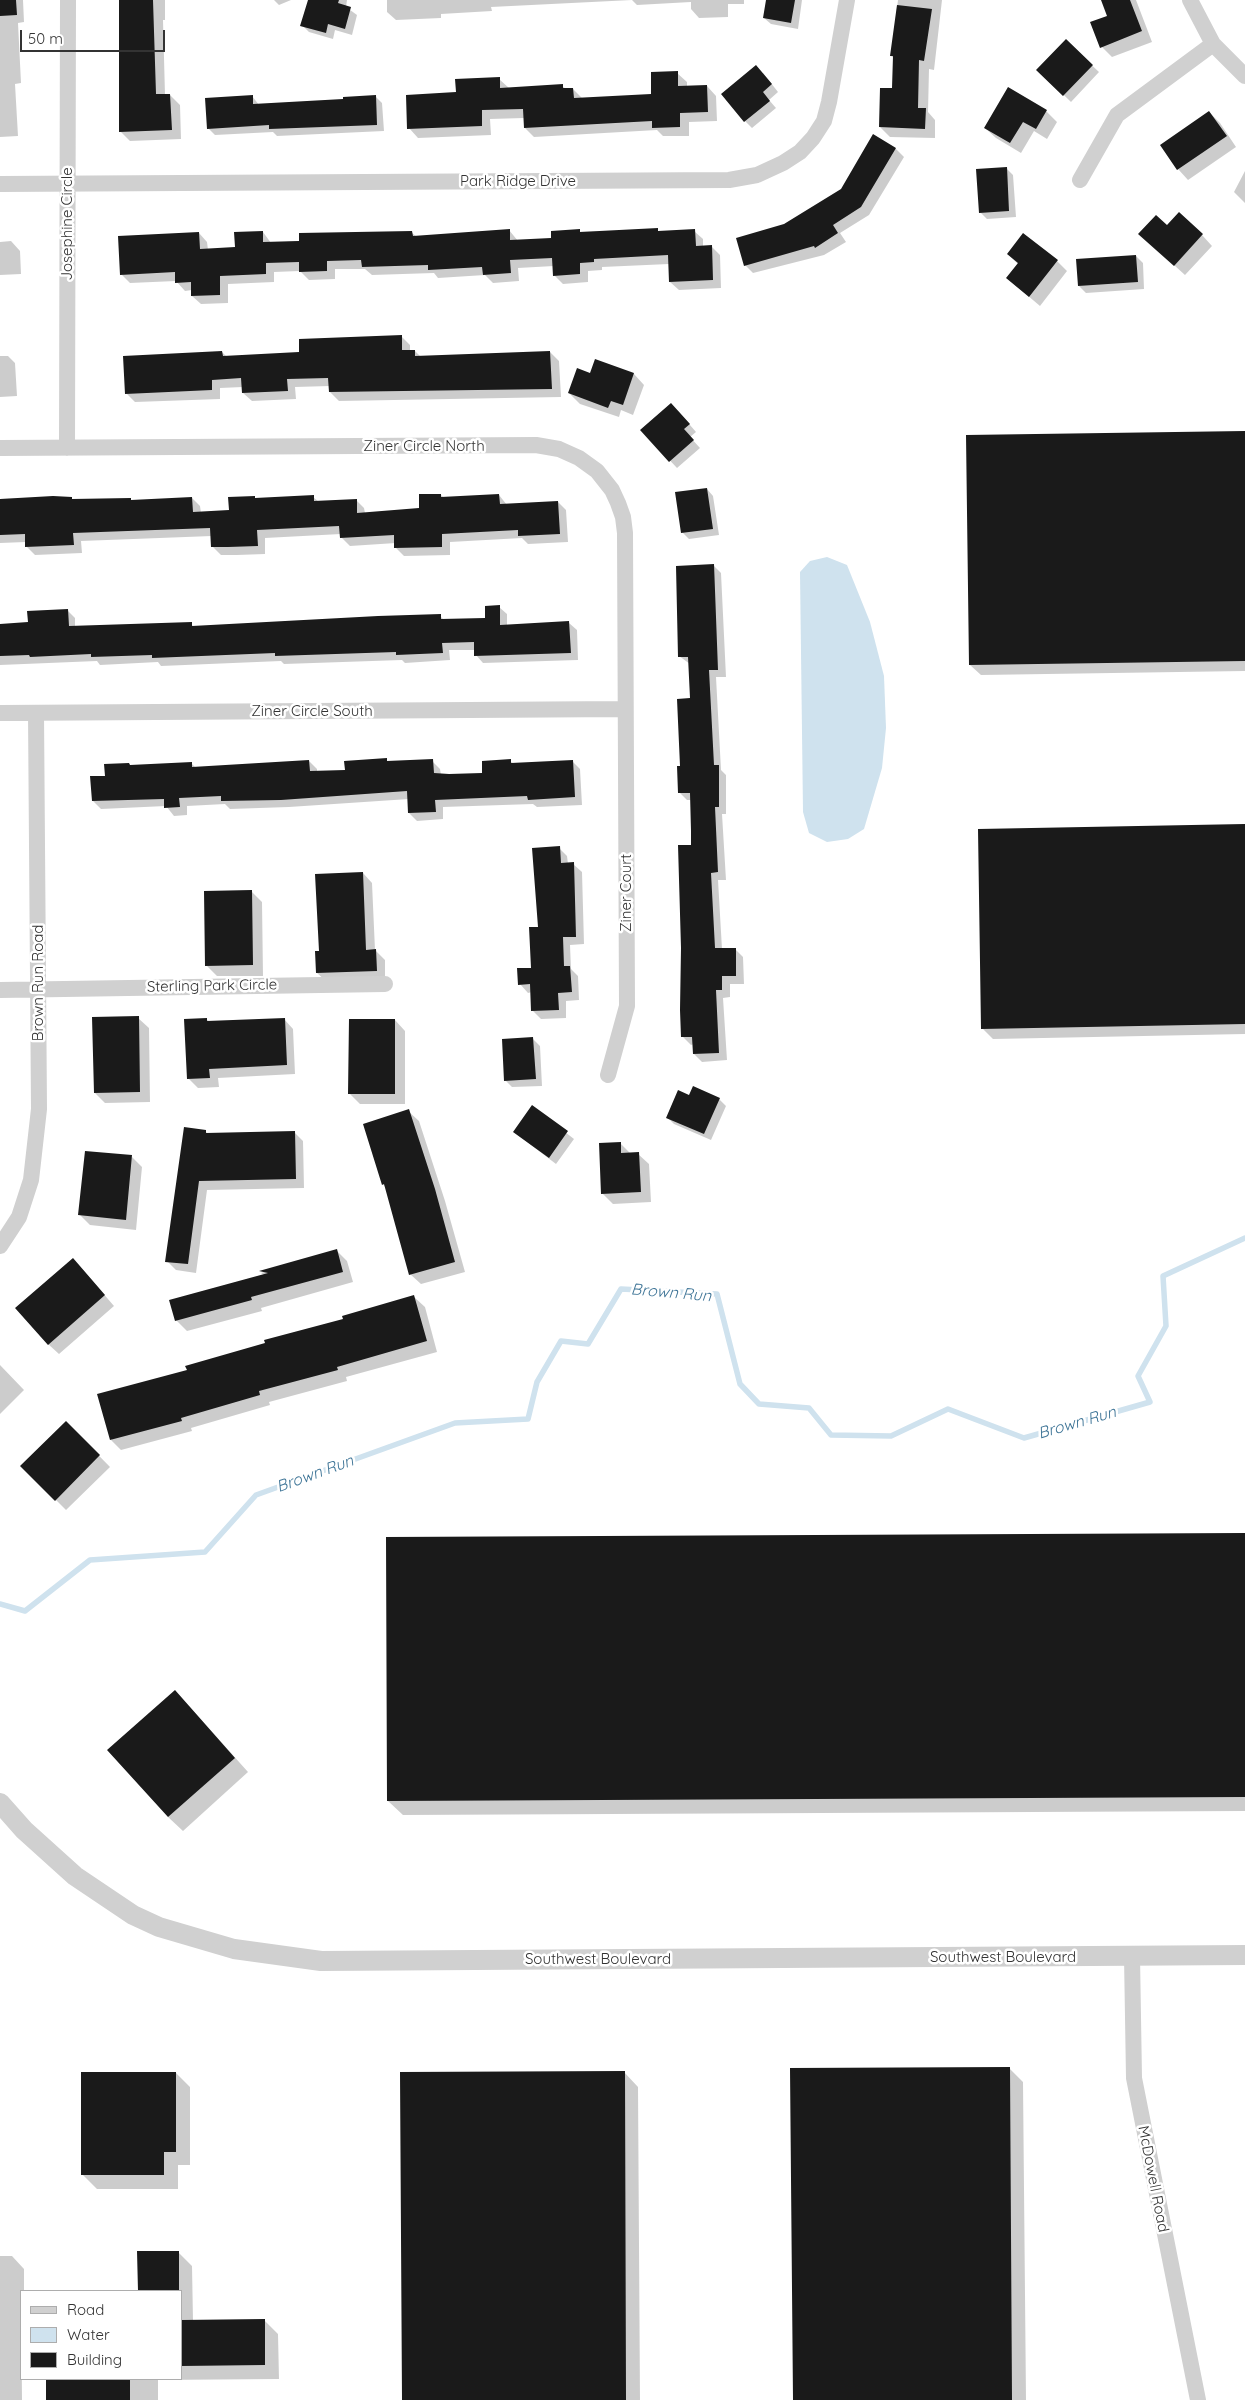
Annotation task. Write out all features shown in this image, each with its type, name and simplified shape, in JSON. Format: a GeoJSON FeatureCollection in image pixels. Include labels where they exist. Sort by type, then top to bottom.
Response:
{"type":"FeatureCollection","features":[{"type":"Feature","properties":{"kind":"street","name":"Josephine Circle"},"geometry":{"type":"LineString","coordinates":[[67,448],[66,183],[68,0]]}},
{"type":"Feature","properties":{"kind":"street","name":"Park Ridge Drive"},"geometry":{"type":"LineString","coordinates":[[0,184],[729,180],[757,175],[783,163],[800,152],[813,138],[824,121],[847,0]]}},
{"type":"Feature","properties":{"kind":"street"},"geometry":{"type":"LineString","coordinates":[[1190,0],[1213,44],[1245,76]]}},
{"type":"Feature","properties":{"kind":"street"},"geometry":{"type":"LineString","coordinates":[[1080,180],[1117,115],[1213,44]]}},
{"type":"Feature","properties":{"kind":"street","name":"Ziner Circle North"},"geometry":{"type":"LineString","coordinates":[[0,448],[536,445],[559,449],[580,458],[597,472],[612,490],[623,517],[625,533],[625,709]]}},
{"type":"Feature","properties":{"kind":"street","name":"Ziner Circle South"},"geometry":{"type":"LineString","coordinates":[[0,713],[625,709]]}},
{"type":"Feature","properties":{"kind":"street","name":"Ziner Court"},"geometry":{"type":"LineString","coordinates":[[608,1075],[627,1006],[625,709]]}},
{"type":"Feature","properties":{"kind":"street","name":"Brown Run Road"},"geometry":{"type":"LineString","coordinates":[[0,1246],[19,1217],[32,1171],[39,1109],[36,713]]}},
{"type":"Feature","properties":{"kind":"street","name":"Sterling Park Circle"},"geometry":{"type":"LineString","coordinates":[[0,990],[385,984]]}},
{"type":"Feature","properties":{"kind":"street","name":"Southwest Boulevard"},"geometry":{"type":"LineString","coordinates":[[0,1804],[24,1830],[75,1876],[133,1915],[158,1927],[234,1950],[330,1961],[1245,1955]]}},
{"type":"Feature","properties":{"kind":"street","name":"McDowell Road"},"geometry":{"type":"LineString","coordinates":[[1132,1956],[1134,2078],[1198,2400]]}},
{"type":"Feature","properties":{"kind":"water"},"geometry":{"type":"Polygon","coordinates":[[[827,557],[847,565],[870,622],[884,676],[886,728],[882,768],[864,829],[848,839],[827,842],[809,833],[803,812],[800,572],[810,561],[827,557]]]}},
{"type":"Feature","properties":{"kind":"building"},"geometry":{"type":"Polygon","coordinates":[[[0,0],[16,0],[17,15],[0,16],[0,0]]]}},
{"type":"Feature","properties":{"kind":"building"},"geometry":{"type":"Polygon","coordinates":[[[119,0],[153,0],[156,94],[170,94],[172,130],[119,132],[119,0]]]}},
{"type":"Feature","properties":{"kind":"building"},"geometry":{"type":"Polygon","coordinates":[[[308,0],[339,0],[338,3],[351,7],[345,29],[328,24],[326,33],[300,26],[308,0]]]}},
{"type":"Feature","properties":{"kind":"building"},"geometry":{"type":"Polygon","coordinates":[[[766,0],[795,0],[791,23],[763,18],[766,0]]]}},
{"type":"Feature","properties":{"kind":"building"},"geometry":{"type":"Polygon","coordinates":[[[1101,0],[1130,0],[1142,31],[1100,48],[1090,22],[1107,16],[1101,0]]]}},
{"type":"Feature","properties":{"kind":"building"},"geometry":{"type":"Polygon","coordinates":[[[897,5],[932,9],[924,61],[919,60],[918,108],[926,108],[925,129],[879,127],[880,88],[892,88],[893,56],[890,56],[897,5]]]}},
{"type":"Feature","properties":{"kind":"building"},"geometry":{"type":"Polygon","coordinates":[[[1066,39],[1093,65],[1063,96],[1036,70],[1066,39]]]}},
{"type":"Feature","properties":{"kind":"building"},"geometry":{"type":"Polygon","coordinates":[[[756,65],[772,84],[763,92],[770,101],[744,122],[721,94],[756,65]]]}},
{"type":"Feature","properties":{"kind":"building"},"geometry":{"type":"Polygon","coordinates":[[[678,71],[678,86],[707,85],[708,112],[680,113],[680,127],[652,128],[652,121],[524,128],[523,109],[482,110],[482,126],[407,129],[406,95],[456,92],[455,79],[500,77],[500,88],[563,84],[563,88],[573,88],[574,98],[651,94],[651,72],[678,71]]]}},
{"type":"Feature","properties":{"kind":"building"},"geometry":{"type":"Polygon","coordinates":[[[1008,87],[1047,110],[1036,129],[1023,122],[1010,143],[984,128],[1008,87]]]}},
{"type":"Feature","properties":{"kind":"building"},"geometry":{"type":"Polygon","coordinates":[[[253,95],[253,104],[343,99],[343,97],[376,95],[377,125],[269,129],[269,125],[207,129],[205,98],[253,95]]]}},
{"type":"Feature","properties":{"kind":"building"},"geometry":{"type":"Polygon","coordinates":[[[1209,111],[1227,136],[1177,170],[1160,145],[1209,111]]]}},
{"type":"Feature","properties":{"kind":"building"},"geometry":{"type":"Polygon","coordinates":[[[873,134],[896,148],[861,207],[833,225],[838,233],[815,248],[814,246],[744,266],[736,238],[784,224],[841,189],[873,134]]]}},
{"type":"Feature","properties":{"kind":"building"},"geometry":{"type":"Polygon","coordinates":[[[1007,167],[1009,211],[979,213],[976,169],[1007,167]]]}},
{"type":"Feature","properties":{"kind":"building"},"geometry":{"type":"Polygon","coordinates":[[[1179,212],[1203,234],[1174,266],[1138,234],[1156,215],[1167,225],[1179,212]]]}},
{"type":"Feature","properties":{"kind":"building"},"geometry":{"type":"Polygon","coordinates":[[[658,228],[658,231],[695,229],[696,246],[712,245],[713,280],[669,282],[668,255],[594,259],[594,262],[580,263],[580,274],[553,276],[552,258],[510,260],[511,273],[483,275],[482,267],[428,270],[428,265],[362,267],[361,260],[327,261],[327,271],[299,272],[299,262],[266,263],[266,274],[220,276],[220,295],[191,296],[191,282],[175,283],[175,272],[120,275],[118,236],[199,232],[200,249],[235,247],[234,232],[263,231],[263,242],[299,241],[299,233],[412,231],[413,236],[510,229],[510,240],[551,238],[551,231],[580,229],[580,232],[658,228]]]}},
{"type":"Feature","properties":{"kind":"building"},"geometry":{"type":"Polygon","coordinates":[[[1023,233],[1058,260],[1029,297],[1006,278],[1018,263],[1007,254],[1023,233]]]}},
{"type":"Feature","properties":{"kind":"building"},"geometry":{"type":"Polygon","coordinates":[[[1136,255],[1138,282],[1078,286],[1076,259],[1136,255]]]}},
{"type":"Feature","properties":{"kind":"building"},"geometry":{"type":"Polygon","coordinates":[[[402,335],[402,350],[415,350],[415,356],[550,351],[552,389],[329,392],[328,378],[287,379],[288,391],[242,393],[241,378],[212,380],[212,390],[125,394],[123,356],[222,351],[223,356],[299,352],[299,339],[402,335]]]}},
{"type":"Feature","properties":{"kind":"building"},"geometry":{"type":"Polygon","coordinates":[[[595,359],[634,373],[623,405],[611,401],[608,408],[568,393],[577,368],[590,373],[595,359]]]}},
{"type":"Feature","properties":{"kind":"building"},"geometry":{"type":"Polygon","coordinates":[[[671,403],[690,424],[684,429],[694,440],[669,462],[640,430],[671,403]]]}},
{"type":"Feature","properties":{"kind":"building"},"geometry":{"type":"Polygon","coordinates":[[[1245,431],[1245,661],[969,665],[966,435],[1245,431]]]}},
{"type":"Feature","properties":{"kind":"building"},"geometry":{"type":"Polygon","coordinates":[[[707,488],[713,529],[681,533],[675,492],[707,488]]]}},
{"type":"Feature","properties":{"kind":"building"},"geometry":{"type":"Polygon","coordinates":[[[419,494],[441,494],[441,497],[499,494],[500,504],[558,501],[560,534],[518,536],[518,530],[442,534],[442,547],[394,548],[394,535],[340,538],[339,526],[257,530],[258,546],[228,547],[211,547],[210,528],[73,533],[74,545],[25,547],[25,534],[0,535],[0,499],[53,496],[72,497],[72,499],[131,498],[131,500],[192,497],[193,512],[229,510],[228,497],[255,496],[255,498],[314,495],[314,501],[357,499],[357,513],[419,508],[419,494]]]}},
{"type":"Feature","properties":{"kind":"building"},"geometry":{"type":"Polygon","coordinates":[[[714,564],[718,670],[709,670],[714,765],[719,765],[719,807],[715,807],[718,872],[711,873],[715,948],[736,948],[736,976],[722,976],[722,990],[716,990],[719,1053],[693,1054],[692,1037],[681,1037],[680,1010],[681,948],[678,845],[691,845],[691,831],[690,793],[678,793],[677,766],[680,766],[677,699],[690,698],[688,657],[678,657],[676,566],[714,564]]]}},
{"type":"Feature","properties":{"kind":"building"},"geometry":{"type":"Polygon","coordinates":[[[500,605],[500,625],[569,621],[571,653],[474,656],[474,642],[442,643],[443,653],[396,655],[396,652],[275,656],[275,653],[152,658],[152,655],[91,657],[91,654],[30,657],[29,655],[0,656],[0,624],[28,622],[27,611],[68,609],[69,626],[192,622],[192,626],[441,614],[441,619],[485,618],[485,606],[500,605]]]}},
{"type":"Feature","properties":{"kind":"building"},"geometry":{"type":"Polygon","coordinates":[[[387,758],[387,761],[433,759],[434,773],[449,774],[482,773],[482,761],[511,759],[511,763],[573,760],[575,797],[528,800],[527,796],[435,800],[436,812],[408,813],[407,791],[281,800],[221,801],[221,796],[179,798],[180,807],[164,808],[164,799],[92,801],[90,776],[105,776],[104,764],[129,763],[130,765],[192,762],[192,767],[309,760],[310,771],[345,770],[344,761],[387,758]]]}},
{"type":"Feature","properties":{"kind":"building"},"geometry":{"type":"Polygon","coordinates":[[[1245,824],[1245,1024],[981,1029],[978,829],[1245,824]]]}},
{"type":"Feature","properties":{"kind":"building"},"geometry":{"type":"Polygon","coordinates":[[[560,846],[561,863],[574,862],[576,937],[563,937],[564,966],[570,966],[572,992],[558,993],[559,1010],[531,1011],[530,984],[518,985],[517,968],[531,968],[529,927],[538,927],[532,848],[560,846]]]}},
{"type":"Feature","properties":{"kind":"building"},"geometry":{"type":"Polygon","coordinates":[[[363,872],[366,950],[376,949],[377,971],[316,973],[315,951],[319,951],[315,874],[363,872]]]}},
{"type":"Feature","properties":{"kind":"building"},"geometry":{"type":"Polygon","coordinates":[[[252,890],[253,965],[205,966],[204,891],[252,890]]]}},
{"type":"Feature","properties":{"kind":"building"},"geometry":{"type":"Polygon","coordinates":[[[139,1016],[140,1092],[94,1093],[92,1017],[139,1016]]]}},
{"type":"Feature","properties":{"kind":"building"},"geometry":{"type":"Polygon","coordinates":[[[207,1018],[207,1021],[285,1018],[287,1065],[209,1069],[210,1078],[187,1079],[184,1019],[207,1018]]]}},
{"type":"Feature","properties":{"kind":"building"},"geometry":{"type":"Polygon","coordinates":[[[349,1019],[395,1019],[395,1094],[348,1094],[349,1019]]]}},
{"type":"Feature","properties":{"kind":"building"},"geometry":{"type":"Polygon","coordinates":[[[533,1037],[536,1079],[504,1081],[502,1039],[533,1037]]]}},
{"type":"Feature","properties":{"kind":"building"},"geometry":{"type":"Polygon","coordinates":[[[693,1086],[720,1098],[704,1134],[666,1118],[678,1090],[689,1095],[693,1086]]]}},
{"type":"Feature","properties":{"kind":"building"},"geometry":{"type":"Polygon","coordinates":[[[532,1105],[568,1131],[549,1158],[513,1132],[532,1105]]]}},
{"type":"Feature","properties":{"kind":"building"},"geometry":{"type":"Polygon","coordinates":[[[409,1109],[435,1189],[455,1262],[409,1275],[384,1184],[382,1185],[363,1124],[409,1109]]]}},
{"type":"Feature","properties":{"kind":"building"},"geometry":{"type":"Polygon","coordinates":[[[184,1127],[206,1130],[206,1133],[295,1131],[296,1179],[199,1181],[188,1264],[165,1262],[184,1127]]]}},
{"type":"Feature","properties":{"kind":"building"},"geometry":{"type":"Polygon","coordinates":[[[621,1142],[621,1153],[639,1152],[641,1192],[601,1194],[599,1143],[621,1142]]]}},
{"type":"Feature","properties":{"kind":"building"},"geometry":{"type":"Polygon","coordinates":[[[85,1151],[132,1155],[126,1220],[78,1215],[85,1151]]]}},
{"type":"Feature","properties":{"kind":"building"},"geometry":{"type":"Polygon","coordinates":[[[337,1249],[343,1272],[251,1297],[252,1300],[175,1321],[169,1300],[268,1273],[259,1271],[337,1249]]]}},
{"type":"Feature","properties":{"kind":"building"},"geometry":{"type":"Polygon","coordinates":[[[73,1258],[105,1295],[48,1345],[15,1308],[73,1258]]]}},
{"type":"Feature","properties":{"kind":"building"},"geometry":{"type":"Polygon","coordinates":[[[414,1295],[427,1341],[337,1367],[338,1370],[259,1391],[260,1395],[181,1418],[182,1421],[110,1440],[97,1394],[187,1370],[185,1366],[265,1343],[264,1340],[343,1319],[342,1316],[414,1295]]]}},
{"type":"Feature","properties":{"kind":"building"},"geometry":{"type":"Polygon","coordinates":[[[66,1421],[100,1455],[55,1501],[20,1466],[66,1421]]]}},
{"type":"Feature","properties":{"kind":"building"},"geometry":{"type":"Polygon","coordinates":[[[1245,1533],[1245,1797],[387,1801],[386,1537],[1245,1533]]]}},
{"type":"Feature","properties":{"kind":"building"},"geometry":{"type":"Polygon","coordinates":[[[175,1690],[235,1758],[168,1817],[107,1750],[175,1690]]]}},
{"type":"Feature","properties":{"kind":"building"},"geometry":{"type":"Polygon","coordinates":[[[1010,2067],[1012,2400],[793,2400],[790,2068],[1010,2067]]]}},
{"type":"Feature","properties":{"kind":"building"},"geometry":{"type":"Polygon","coordinates":[[[625,2071],[626,2400],[402,2400],[400,2072],[625,2071]]]}},
{"type":"Feature","properties":{"kind":"building"},"geometry":{"type":"Polygon","coordinates":[[[81,2072],[176,2072],[176,2152],[164,2152],[164,2175],[81,2175],[81,2072]]]}},
{"type":"Feature","properties":{"kind":"building"},"geometry":{"type":"Polygon","coordinates":[[[137,2251],[179,2251],[179,2290],[138,2290],[137,2251]]]}},
{"type":"Feature","properties":{"kind":"building"},"geometry":{"type":"Polygon","coordinates":[[[265,2319],[265,2365],[182,2366],[182,2320],[265,2319]]]}},
{"type":"Feature","properties":{"kind":"building"},"geometry":{"type":"Polygon","coordinates":[[[46,2380],[130,2380],[130,2400],[46,2400],[46,2380]]]}},
{"type":"Feature","properties":{"kind":"waterway","name":"Brown Run"},"geometry":{"type":"LineString","coordinates":[[0,1604],[25,1611],[90,1560],[205,1552],[256,1495],[455,1423],[528,1419],[537,1382],[561,1341],[588,1344],[621,1289],[717,1294],[740,1384],[759,1404],[809,1408],[831,1435],[891,1436],[948,1409],[1024,1438],[1150,1402],[1138,1376],[1166,1326],[1163,1276],[1245,1238]]}}]}
